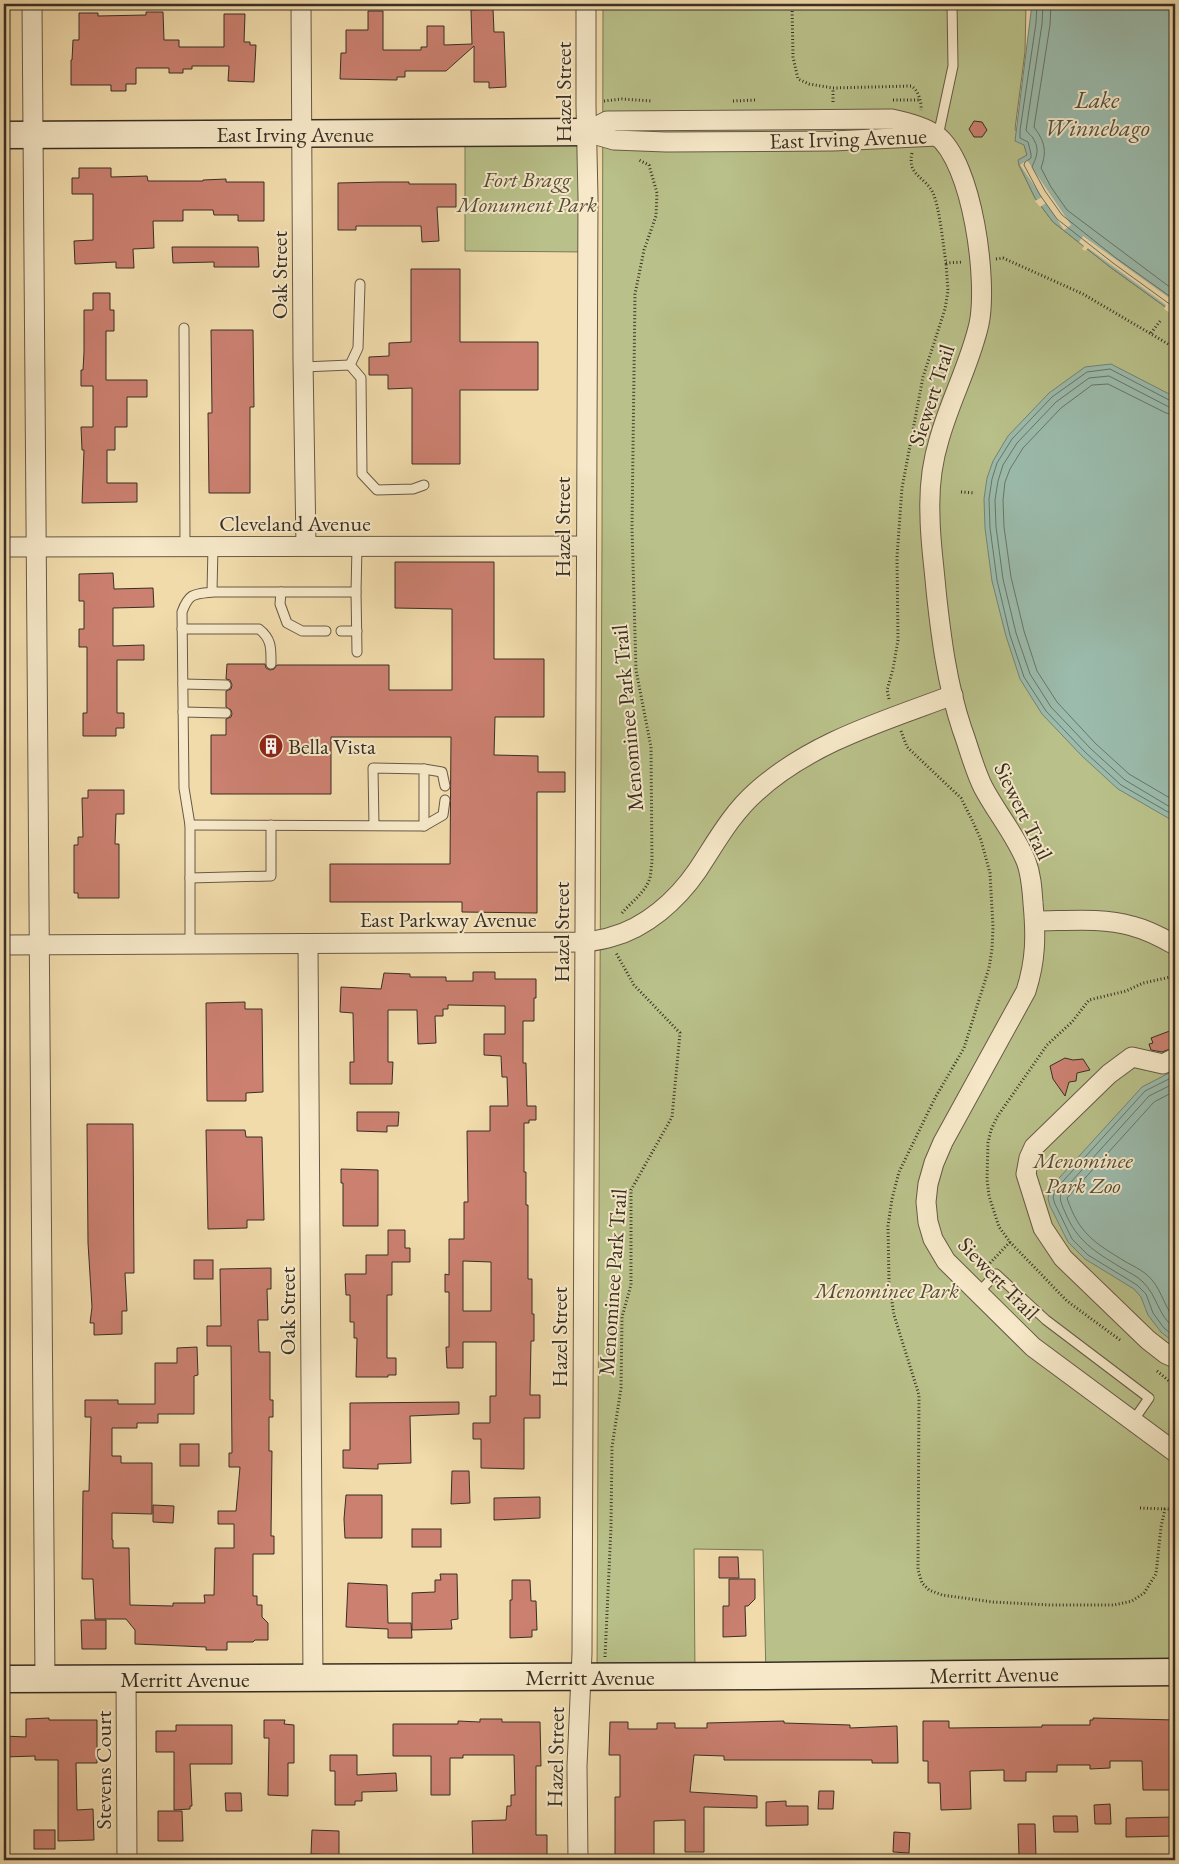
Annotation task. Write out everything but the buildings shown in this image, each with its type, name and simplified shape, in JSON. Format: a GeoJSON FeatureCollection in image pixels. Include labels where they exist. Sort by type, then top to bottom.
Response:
{"type":"FeatureCollection","features":[{"type":"Feature","properties":{"kind":"street"},"geometry":{"type":"LineString","coordinates":[[32,4],[45,1679]]}},
{"type":"Feature","properties":{"kind":"street","name":"Oak Street"},"geometry":{"type":"LineString","coordinates":[[301,4],[306,546]]}},
{"type":"Feature","properties":{"kind":"street","name":"Hazel Street"},"geometry":{"type":"LineString","coordinates":[[578,1860],[578,1766],[582,1643],[588,207],[586,4]]}},
{"type":"Feature","properties":{"kind":"street","name":"East Irving Avenue"},"geometry":{"type":"LineString","coordinates":[[586,132],[607,120],[878,118],[892,119],[918,126],[938,136]]}},
{"type":"Feature","properties":{"kind":"street","name":"East Irving Avenue"},"geometry":{"type":"LineString","coordinates":[[4,135],[586,132],[614,140],[666,142],[832,141],[938,136]]}},
{"type":"Feature","properties":{"kind":"street","name":"Siewert Trail"},"geometry":{"type":"LineString","coordinates":[[938,136],[959,166],[964,180],[973,216],[980,261],[982,308],[970,359],[938,440],[931,488],[932,549],[943,650],[953,695],[979,777],[1026,861],[1031,881],[1036,948],[1026,991],[943,1142],[934,1163],[928,1184],[926,1202],[928,1222],[934,1239],[946,1261],[1033,1347],[1175,1452]]}},
{"type":"Feature","properties":{"kind":"street","name":"Cleveland Avenue"},"geometry":{"type":"LineString","coordinates":[[4,547],[586,546]]}},
{"type":"Feature","properties":{"kind":"street","name":"East Parkway Avenue"},"geometry":{"type":"LineString","coordinates":[[4,945],[585,942],[616,936],[658,913],[678,895],[739,809],[774,777],[797,760],[895,716],[953,695]]}},
{"type":"Feature","properties":{"kind":"street"},"geometry":{"type":"LineString","coordinates":[[1035,921],[1107,921],[1132,925],[1155,934],[1175,945]]}},
{"type":"Feature","properties":{"kind":"street","name":"Oak Street"},"geometry":{"type":"LineString","coordinates":[[308,944],[313,1678]]}},
{"type":"Feature","properties":{"kind":"street"},"geometry":{"type":"LineString","coordinates":[[1175,1058],[1163,1064],[1132,1058],[1109,1074],[1034,1147],[1029,1158],[1026,1174],[1043,1228],[1063,1258],[1148,1340],[1166,1354],[1175,1358]]}},
{"type":"Feature","properties":{"kind":"street","name":"Merritt Avenue"},"geometry":{"type":"LineString","coordinates":[[4,1679],[776,1676],[1175,1672]]}},
{"type":"Feature","properties":{"kind":"street","name":"Stevens Court"},"geometry":{"type":"LineString","coordinates":[[126,1679],[127,1860]]}},
{"type":"Feature","properties":{"kind":"lane"},"geometry":{"type":"LineString","coordinates":[[938,136],[953,66],[952,4]]}},
{"type":"Feature","properties":{"kind":"lane"},"geometry":{"type":"LineString","coordinates":[[350,366],[358,348],[360,284]]}},
{"type":"Feature","properties":{"kind":"lane"},"geometry":{"type":"LineString","coordinates":[[184,328],[185,546]]}},
{"type":"Feature","properties":{"kind":"lane"},"geometry":{"type":"LineString","coordinates":[[303,367],[350,366],[361,378],[362,474],[377,490],[413,489],[424,485]]}},
{"type":"Feature","properties":{"kind":"lane"},"geometry":{"type":"LineString","coordinates":[[212,592],[213,546]]}},
{"type":"Feature","properties":{"kind":"lane"},"geometry":{"type":"LineString","coordinates":[[357,547],[357,652]]}},
{"type":"Feature","properties":{"kind":"lane"},"geometry":{"type":"LineString","coordinates":[[190,944],[190,825],[184,788],[182,629],[182,612],[186,600],[195,594],[212,592],[356,592]]}},
{"type":"Feature","properties":{"kind":"lane"},"geometry":{"type":"LineString","coordinates":[[280,592],[280,604],[287,623],[302,631],[326,631]]}},
{"type":"Feature","properties":{"kind":"lane"},"geometry":{"type":"LineString","coordinates":[[182,629],[259,629],[270,642],[271,664]]}},
{"type":"Feature","properties":{"kind":"lane"},"geometry":{"type":"LineString","coordinates":[[341,631],[357,631]]}},
{"type":"Feature","properties":{"kind":"lane"},"geometry":{"type":"LineString","coordinates":[[183,684],[226,685]]}},
{"type":"Feature","properties":{"kind":"lane"},"geometry":{"type":"LineString","coordinates":[[183,712],[226,713]]}},
{"type":"Feature","properties":{"kind":"lane"},"geometry":{"type":"LineString","coordinates":[[374,826],[374,768],[424,769],[442,772],[445,786]]}},
{"type":"Feature","properties":{"kind":"lane"},"geometry":{"type":"LineString","coordinates":[[424,769],[424,826]]}},
{"type":"Feature","properties":{"kind":"lane"},"geometry":{"type":"LineString","coordinates":[[190,825],[424,826],[443,816],[446,800]]}},
{"type":"Feature","properties":{"kind":"lane"},"geometry":{"type":"LineString","coordinates":[[190,878],[271,876],[271,825]]}},
{"type":"Feature","properties":{"kind":"lane"},"geometry":{"type":"LineString","coordinates":[[978,1292],[996,1274],[1046,1320],[1149,1398],[1133,1421]]}},
{"type":"Feature","properties":{"kind":"path"},"geometry":{"type":"LineString","coordinates":[[792,4],[793,56],[798,79],[809,84],[833,88],[911,86],[916,90],[921,106],[918,126]]}},
{"type":"Feature","properties":{"kind":"path","name":"Menominee Park Trail"},"geometry":{"type":"LineString","coordinates":[[605,1657],[611,1527],[612,1447],[621,1388],[622,1317],[632,1285],[631,1190],[672,1117],[680,1033],[634,985],[616,955],[616,920],[636,900],[650,880],[652,862],[650,747],[636,670],[633,509],[635,294],[644,250],[656,216],[658,193],[649,165],[641,160],[632,160]]}},
{"type":"Feature","properties":{"kind":"path"},"geometry":{"type":"LineString","coordinates":[[914,172],[933,194],[942,235],[948,291],[946,309],[923,377],[902,488],[897,557],[898,640],[887,690],[907,747],[960,798],[978,834],[990,873],[993,927],[989,968],[964,1048],[934,1098],[900,1172],[892,1198],[888,1226],[889,1282],[894,1315],[919,1396],[918,1570],[922,1582],[930,1590],[950,1596],[993,1602],[1050,1605],[1114,1605],[1132,1601],[1144,1593],[1156,1574],[1165,1509]]}},
{"type":"Feature","properties":{"kind":"path"},"geometry":{"type":"LineString","coordinates":[[946,263],[1003,258],[1082,294],[1175,348]]}},
{"type":"Feature","properties":{"kind":"path"},"geometry":{"type":"LineString","coordinates":[[1151,334],[1161,320]]}},
{"type":"Feature","properties":{"kind":"path"},"geometry":{"type":"LineString","coordinates":[[960,492],[975,493]]}},
{"type":"Feature","properties":{"kind":"path"},"geometry":{"type":"LineString","coordinates":[[1122,1341],[1066,1301],[1010,1242],[999,1227],[989,1196],[987,1179],[988,1143],[997,1117],[1034,1061],[1047,1045],[1072,1022],[1089,1000],[1126,992],[1143,983],[1175,976]]}},
{"type":"Feature","properties":{"kind":"path"},"geometry":{"type":"LineString","coordinates":[[1156,1369],[1175,1386]]}},
{"type":"Feature","properties":{"kind":"path"},"geometry":{"type":"LineString","coordinates":[[1140,1508],[1175,1510]]}},
{"type":"Feature","properties":{"kind":"green space","name":"Menominee Park"},"geometry":{"type":"Polygon","coordinates":[[[603,4],[1026,4],[1025,52],[1015,129],[1024,144],[1027,155],[1019,160],[1019,165],[1035,198],[1053,222],[1110,267],[1175,314],[1175,1661],[766,1676],[763,1550],[694,1549],[695,1676],[597,1676],[603,4]]]}},
{"type":"Feature","properties":{"kind":"green space","name":"Fort Bragg Monument Park"},"geometry":{"type":"Polygon","coordinates":[[[586,132],[588,252],[465,251],[465,133],[586,132]]]}},
{"type":"Feature","properties":{"kind":"water","name":"Lake Winnebago"},"geometry":{"type":"Polygon","coordinates":[[[1032,4],[1175,4],[1175,314],[1110,267],[1053,222],[1035,198],[1019,165],[1018,160],[1027,155],[1024,145],[1015,141],[1032,4]]]}},
{"type":"Feature","properties":{"kind":"water"},"geometry":{"type":"Polygon","coordinates":[[[1111,364],[1175,397],[1175,822],[1118,789],[1082,756],[1042,714],[1020,679],[1006,636],[992,581],[985,528],[984,499],[987,478],[993,461],[1008,436],[1049,393],[1085,367],[1111,364]]]}},
{"type":"Feature","properties":{"kind":"water"},"geometry":{"type":"Polygon","coordinates":[[[1175,1070],[1175,1343],[1161,1332],[1148,1315],[1141,1297],[1134,1289],[1085,1259],[1068,1242],[1048,1199],[1050,1188],[1142,1087],[1175,1070]]]}},
{"type":"Feature","properties":{"kind":"pier"},"geometry":{"type":"Polygon","coordinates":[[[1027,160],[1071,225],[1064,230],[1046,203],[1040,207],[1035,201],[1042,197],[1020,165],[1027,160]]]}},
{"type":"Feature","properties":{"kind":"pier"},"geometry":{"type":"Polygon","coordinates":[[[1083,236],[1175,302],[1175,311],[1173,310],[1170,313],[1164,309],[1166,305],[1088,248],[1085,251],[1082,249],[1084,246],[1079,242],[1083,236]]]}},
{"type":"Feature","properties":{"kind":"place","name":"Bella Vista"},"geometry":{"type":"Point","coordinates":[271,746]}},
{"type":"Feature","properties":{"kind":"park label","name":"Menominee Park Zoo"},"geometry":{"type":"Point","coordinates":[1083,1172]}}]}
